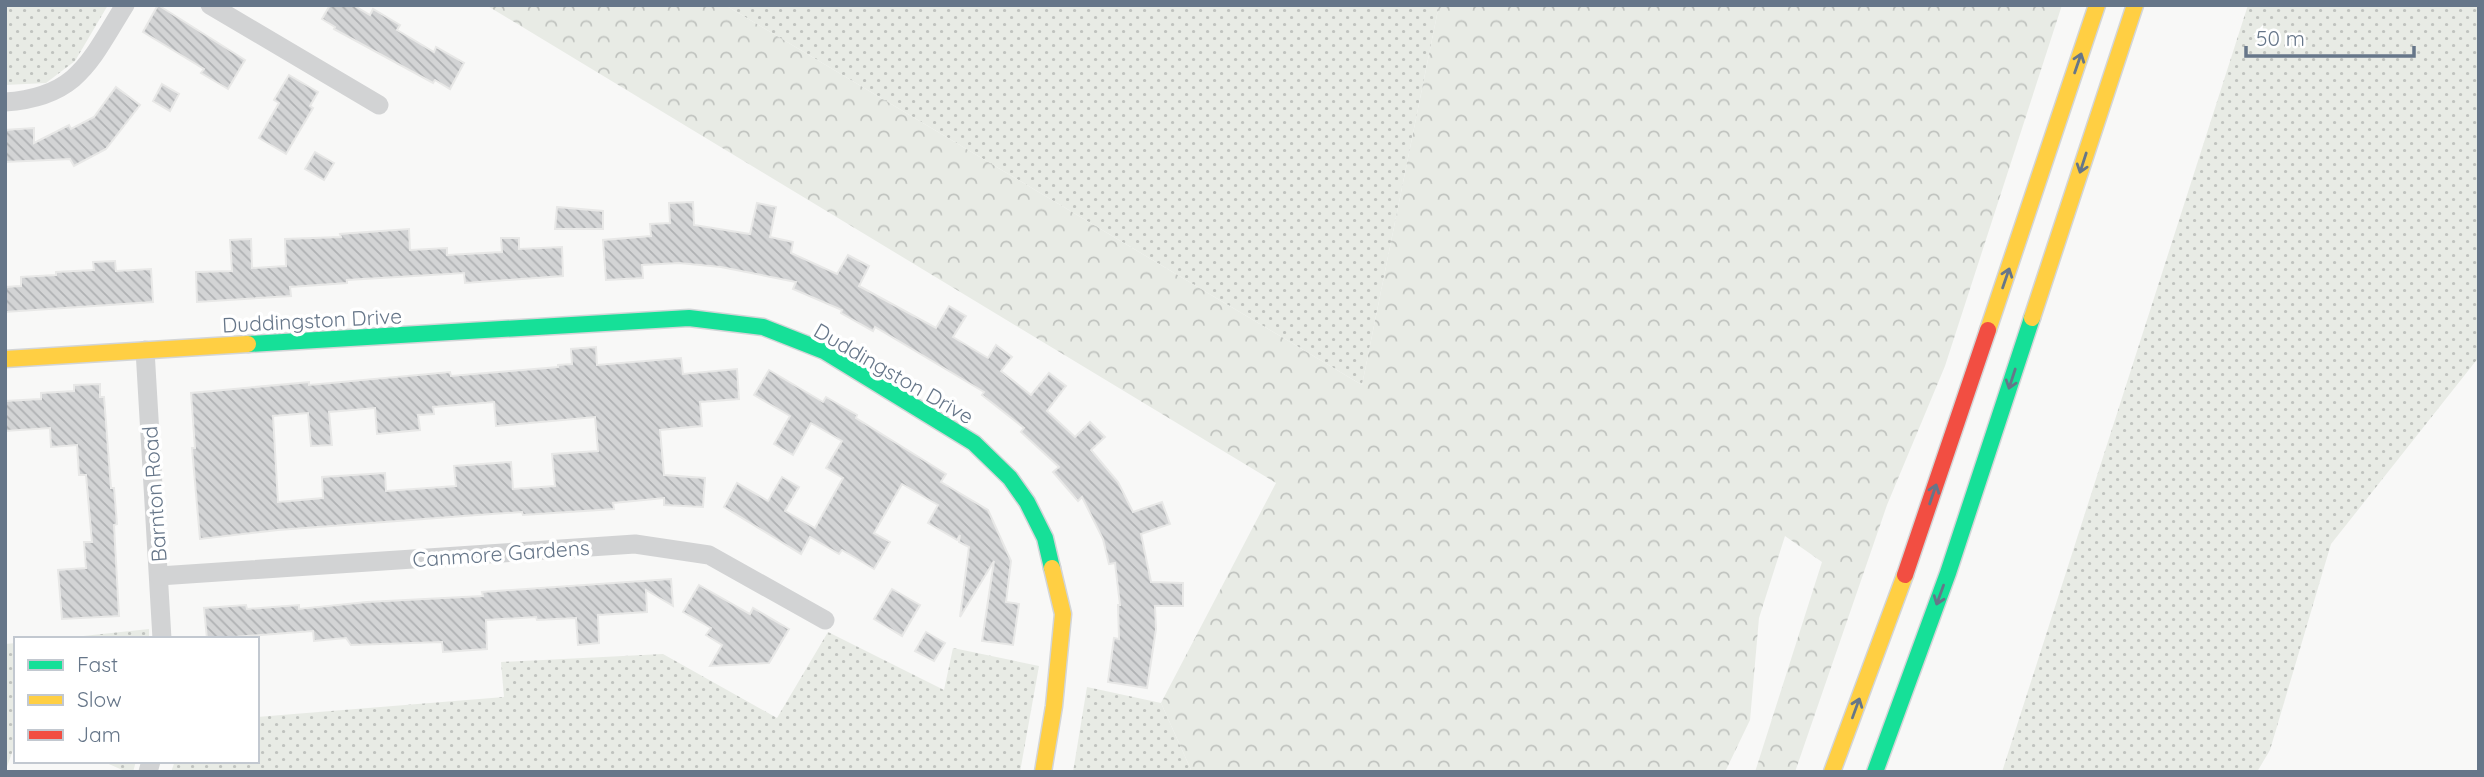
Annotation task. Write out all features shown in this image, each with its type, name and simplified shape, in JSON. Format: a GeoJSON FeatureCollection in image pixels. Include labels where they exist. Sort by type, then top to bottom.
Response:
{"type":"FeatureCollection","features":[{"type":"Feature","properties":{"kind":"main road"},"geometry":{"type":"LineString","coordinates":[[1832,772],[1917,542],[2097,5]]}},
{"type":"Feature","properties":{"kind":"main road"},"geometry":{"type":"LineString","coordinates":[[1875,772],[1948,573],[2135,5]]}},
{"type":"Feature","properties":{"kind":"main road","name":"Duddingston Drive"},"geometry":{"type":"LineString","coordinates":[[5,359],[689,318],[763,327],[824,351],[974,443],[1010,478],[1027,502],[1045,538],[1063,614],[1054,706],[1043,772]]}},
{"type":"Feature","properties":{"kind":"street"},"geometry":{"type":"LineString","coordinates":[[5,102],[50,94],[69,83],[88,64],[125,5]]}},
{"type":"Feature","properties":{"kind":"street"},"geometry":{"type":"LineString","coordinates":[[210,5],[379,105]]}},
{"type":"Feature","properties":{"kind":"street","name":"Barnton Road"},"geometry":{"type":"LineString","coordinates":[[145,350],[162,637]]}},
{"type":"Feature","properties":{"kind":"street","name":"Canmore Gardens"},"geometry":{"type":"LineString","coordinates":[[159,576],[635,544],[709,555],[825,620]]}},
{"type":"Feature","properties":{"kind":"green space"},"geometry":{"type":"Polygon","coordinates":[[[5,5],[108,5],[75,61],[46,83],[5,85],[5,5]]]}},
{"type":"Feature","properties":{"kind":"green space"},"geometry":{"type":"Polygon","coordinates":[[[486,5],[725,5],[1362,385],[1439,5],[2062,5],[1945,366],[1887,505],[1795,772],[1755,772],[1822,562],[1785,536],[1759,618],[1750,720],[1725,772],[1192,772],[1161,703],[1276,483],[486,5]]]}},
{"type":"Feature","properties":{"kind":"green space"},"geometry":{"type":"Polygon","coordinates":[[[725,5],[1439,5],[1362,385],[725,5]]]}},
{"type":"Feature","properties":{"kind":"green space"},"geometry":{"type":"Polygon","coordinates":[[[2248,5],[2479,5],[2479,357],[2331,544],[2270,750],[2257,772],[2002,772],[2248,5]]]}},
{"type":"Feature","properties":{"kind":"green space"},"geometry":{"type":"Polygon","coordinates":[[[149,629],[149,637],[74,637],[149,629]]]}},
{"type":"Feature","properties":{"kind":"green space"},"geometry":{"type":"Polygon","coordinates":[[[828,632],[944,690],[953,648],[1039,666],[1020,772],[171,772],[174,763],[259,763],[259,717],[504,697],[501,662],[663,654],[777,718],[828,632]]]}},
{"type":"Feature","properties":{"kind":"green space"},"geometry":{"type":"Polygon","coordinates":[[[14,643],[14,747],[5,772],[5,644],[14,643]]]}},
{"type":"Feature","properties":{"kind":"green space"},"geometry":{"type":"Polygon","coordinates":[[[1087,687],[1161,703],[1192,772],[1073,772],[1087,687]]]}},
{"type":"Feature","properties":{"kind":"green space"},"geometry":{"type":"Polygon","coordinates":[[[107,763],[135,763],[133,772],[107,763]]]}},
{"type":"Feature","properties":{"kind":"building"},"geometry":{"type":"Polygon","coordinates":[[[158,5],[245,60],[228,89],[201,73],[204,69],[143,32],[158,5]]]}},
{"type":"Feature","properties":{"kind":"building"},"geometry":{"type":"Polygon","coordinates":[[[330,5],[353,5],[370,15],[373,9],[400,25],[397,30],[434,52],[436,47],[464,63],[450,89],[435,80],[433,83],[334,29],[335,27],[322,19],[330,5]]]}},
{"type":"Feature","properties":{"kind":"building"},"geometry":{"type":"Polygon","coordinates":[[[289,75],[318,92],[310,106],[313,108],[286,154],[259,138],[279,103],[274,100],[289,75]]]}},
{"type":"Feature","properties":{"kind":"building"},"geometry":{"type":"Polygon","coordinates":[[[162,84],[179,94],[170,111],[153,101],[162,84]]]}},
{"type":"Feature","properties":{"kind":"building"},"geometry":{"type":"Polygon","coordinates":[[[116,87],[140,105],[106,149],[74,166],[70,159],[5,162],[5,130],[34,128],[34,143],[69,125],[71,129],[94,117],[116,87]]]}},
{"type":"Feature","properties":{"kind":"building"},"geometry":{"type":"Polygon","coordinates":[[[315,152],[334,163],[324,180],[305,169],[315,152]]]}},
{"type":"Feature","properties":{"kind":"building"},"geometry":{"type":"Polygon","coordinates":[[[693,202],[694,225],[750,234],[757,203],[776,207],[770,237],[793,242],[791,253],[837,274],[848,255],[869,266],[859,286],[936,328],[949,306],[966,316],[953,337],[988,358],[996,345],[1012,357],[1001,371],[1031,395],[1049,373],[1066,386],[1047,411],[1075,437],[1090,422],[1105,437],[1091,450],[1118,482],[1133,512],[1162,502],[1170,524],[1141,534],[1151,582],[1183,583],[1183,606],[1155,606],[1156,629],[1147,688],[1108,682],[1114,638],[1119,639],[1120,605],[1115,563],[1109,564],[1103,539],[1082,497],[1078,501],[1053,472],[1059,467],[1021,432],[1024,428],[982,395],[984,392],[875,327],[873,331],[841,313],[842,310],[793,289],[796,282],[721,267],[679,263],[642,265],[643,278],[606,280],[603,240],[651,236],[650,224],[670,223],[669,203],[693,202]]]}},
{"type":"Feature","properties":{"kind":"building"},"geometry":{"type":"Polygon","coordinates":[[[557,207],[603,211],[603,229],[555,229],[557,207]]]}},
{"type":"Feature","properties":{"kind":"building"},"geometry":{"type":"Polygon","coordinates":[[[409,229],[410,250],[447,248],[447,255],[502,252],[501,238],[519,238],[519,249],[562,247],[563,276],[465,283],[464,273],[347,280],[347,283],[290,287],[291,296],[197,302],[196,272],[232,271],[230,240],[251,239],[252,268],[286,266],[285,239],[341,237],[340,234],[409,229]]]}},
{"type":"Feature","properties":{"kind":"building"},"geometry":{"type":"Polygon","coordinates":[[[115,261],[116,271],[151,269],[153,302],[5,312],[5,287],[21,286],[21,277],[94,270],[93,262],[115,261]]]}},
{"type":"Feature","properties":{"kind":"building"},"geometry":{"type":"Polygon","coordinates":[[[596,347],[597,365],[681,358],[683,374],[737,369],[739,399],[700,402],[702,426],[660,430],[664,475],[705,478],[703,507],[664,505],[664,498],[613,503],[614,509],[477,515],[278,530],[200,539],[192,448],[195,448],[191,393],[450,372],[451,376],[558,367],[572,364],[571,349],[596,347]],[[494,402],[433,407],[434,414],[418,415],[420,430],[377,434],[375,408],[329,412],[332,445],[311,446],[308,413],[273,416],[278,502],[323,498],[322,477],[385,473],[386,491],[456,486],[454,466],[511,462],[513,489],[555,486],[552,454],[598,451],[595,417],[496,426],[494,402]]]}},
{"type":"Feature","properties":{"kind":"building"},"geometry":{"type":"Polygon","coordinates":[[[769,370],[823,402],[826,397],[857,415],[856,418],[946,474],[941,482],[988,510],[1011,561],[1006,602],[1019,604],[1013,645],[982,641],[994,561],[960,617],[969,547],[959,542],[960,535],[957,540],[928,523],[938,505],[902,484],[874,533],[890,542],[874,569],[842,550],[839,554],[810,537],[801,554],[724,507],[737,483],[768,501],[782,477],[799,487],[785,511],[815,528],[843,478],[826,468],[842,441],[811,423],[793,455],[774,444],[790,416],[754,395],[769,370]]]}},
{"type":"Feature","properties":{"kind":"building"},"geometry":{"type":"Polygon","coordinates":[[[100,384],[100,397],[104,397],[111,488],[114,488],[117,524],[114,525],[119,616],[62,619],[58,570],[86,568],[84,542],[92,542],[86,475],[79,475],[77,445],[51,447],[50,428],[5,431],[5,401],[41,399],[41,393],[74,391],[74,385],[100,384]]]}},
{"type":"Feature","properties":{"kind":"building"},"geometry":{"type":"Polygon","coordinates":[[[671,579],[673,606],[646,590],[647,612],[598,615],[599,643],[578,645],[576,618],[537,620],[536,617],[486,620],[487,649],[443,652],[442,642],[351,645],[346,638],[314,641],[313,631],[207,637],[204,608],[246,605],[247,609],[299,605],[299,609],[367,602],[483,596],[482,592],[671,579]]]}},
{"type":"Feature","properties":{"kind":"building"},"geometry":{"type":"Polygon","coordinates":[[[699,585],[750,614],[753,608],[789,629],[769,663],[710,666],[722,645],[706,635],[711,628],[683,612],[699,585]]]}},
{"type":"Feature","properties":{"kind":"building"},"geometry":{"type":"Polygon","coordinates":[[[892,589],[920,605],[902,636],[874,619],[892,589]]]}},
{"type":"Feature","properties":{"kind":"building"},"geometry":{"type":"Polygon","coordinates":[[[926,632],[945,643],[934,661],[915,651],[926,632]]]}},
{"type":"Feature","properties":{"kind":"traffic: fast"},"geometry":{"type":"LineString","coordinates":[[248,344],[689,318],[763,327],[824,351],[974,443],[1010,478],[1027,502],[1045,538],[1052,568]]}},
{"type":"Feature","properties":{"kind":"traffic: fast"},"geometry":{"type":"LineString","coordinates":[[1875,772],[1948,573],[2032,318]]}},
{"type":"Feature","properties":{"kind":"traffic: slow"},"geometry":{"type":"LineString","coordinates":[[1988,330],[2097,5]]}},
{"type":"Feature","properties":{"kind":"traffic: slow"},"geometry":{"type":"LineString","coordinates":[[2032,318],[2135,5]]}},
{"type":"Feature","properties":{"kind":"traffic: slow"},"geometry":{"type":"LineString","coordinates":[[5,359],[248,344]]}},
{"type":"Feature","properties":{"kind":"traffic: slow"},"geometry":{"type":"LineString","coordinates":[[1043,772],[1054,706],[1063,614],[1052,568]]}},
{"type":"Feature","properties":{"kind":"traffic: slow"},"geometry":{"type":"LineString","coordinates":[[1832,772],[1905,575]]}},
{"type":"Feature","properties":{"kind":"traffic: jam"},"geometry":{"type":"LineString","coordinates":[[1905,575],[1988,330]]}}]}
